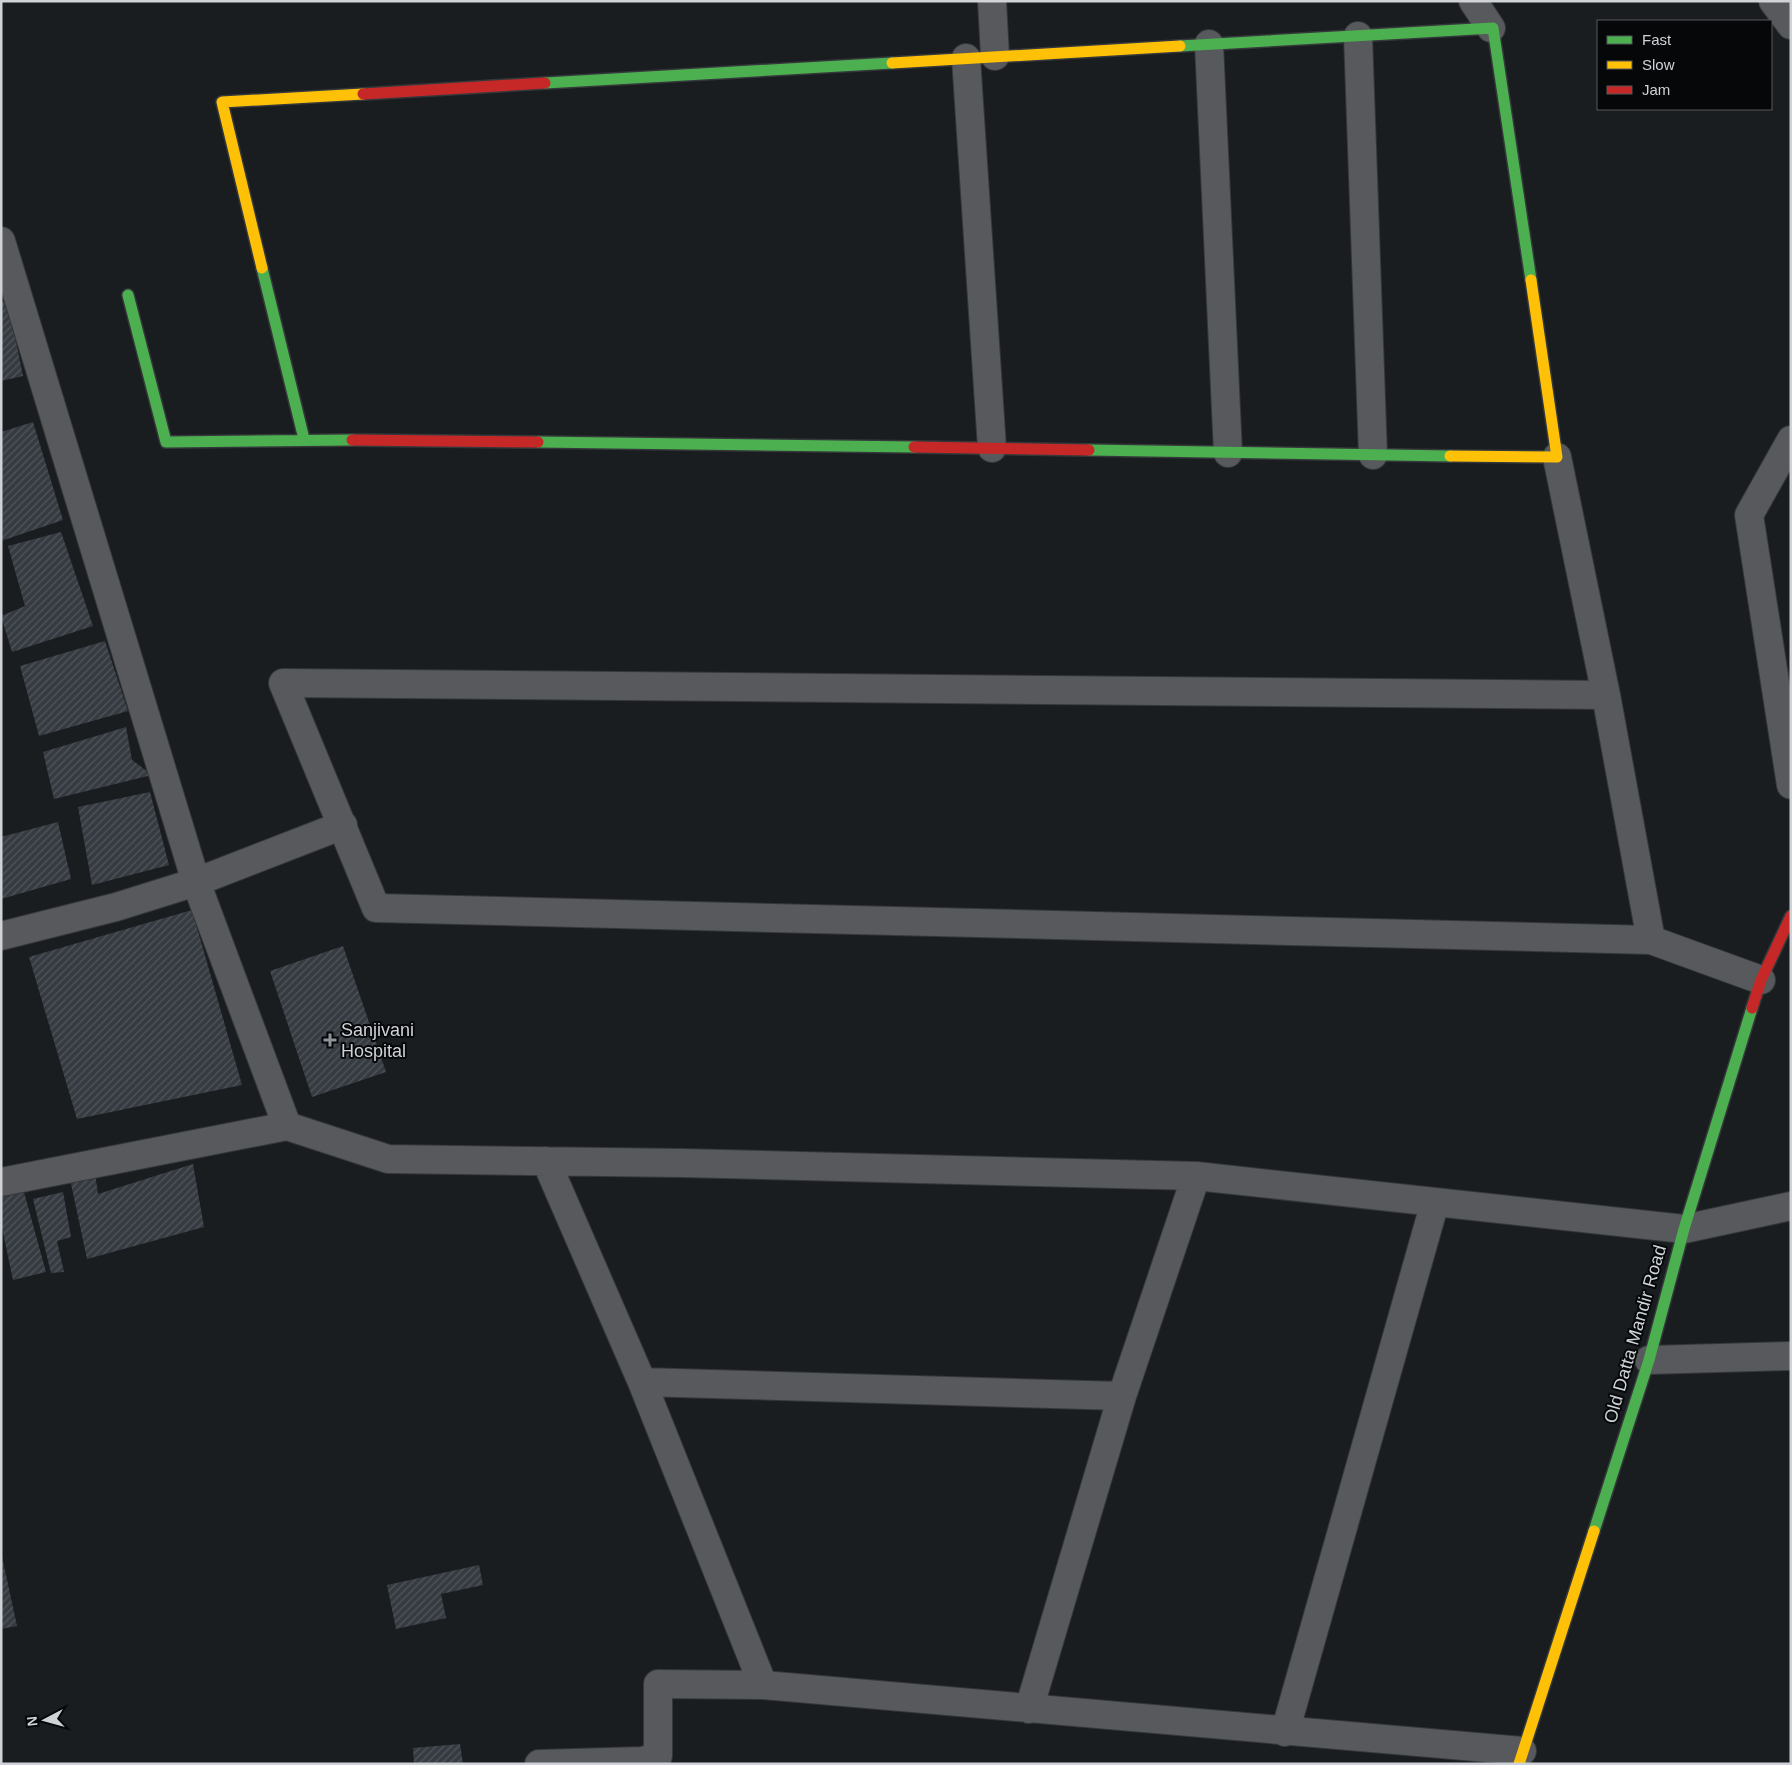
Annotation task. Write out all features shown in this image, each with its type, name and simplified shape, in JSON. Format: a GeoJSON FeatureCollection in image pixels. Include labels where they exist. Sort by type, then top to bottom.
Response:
{"type":"FeatureCollection","features":[{"type":"Feature","properties":{"kind":"street"},"geometry":{"type":"LineString","coordinates":[[992,1],[995,56]]}},
{"type":"Feature","properties":{"kind":"street"},"geometry":{"type":"LineString","coordinates":[[1473,1],[1492,28],[1558,456],[1606,695],[1651,940]]}},
{"type":"Feature","properties":{"kind":"street"},"geometry":{"type":"LineString","coordinates":[[1773,1],[1791,25]]}},
{"type":"Feature","properties":{"kind":"street"},"geometry":{"type":"LineString","coordinates":[[304,439],[222,102],[1492,28]]}},
{"type":"Feature","properties":{"kind":"street"},"geometry":{"type":"LineString","coordinates":[[1358,36],[1374,456]]}},
{"type":"Feature","properties":{"kind":"street"},"geometry":{"type":"LineString","coordinates":[[1209,44],[1228,453]]}},
{"type":"Feature","properties":{"kind":"street"},"geometry":{"type":"LineString","coordinates":[[966,58],[992,448]]}},
{"type":"Feature","properties":{"kind":"street"},"geometry":{"type":"LineString","coordinates":[[1,241],[196,882],[287,1126]]}},
{"type":"Feature","properties":{"kind":"street"},"geometry":{"type":"LineString","coordinates":[[128,295],[166,442],[304,439],[992,448],[1374,456],[1558,456]]}},
{"type":"Feature","properties":{"kind":"street"},"geometry":{"type":"LineString","coordinates":[[1791,440],[1749,515],[1791,784]]}},
{"type":"Feature","properties":{"kind":"street"},"geometry":{"type":"LineString","coordinates":[[1606,695],[283,683],[376,908],[1651,940],[1761,980]]}},
{"type":"Feature","properties":{"kind":"street"},"geometry":{"type":"LineString","coordinates":[[1,936],[116,907],[196,882],[343,825]]}},
{"type":"Feature","properties":{"kind":"street","name":"Old Datta Mandir Road"},"geometry":{"type":"LineString","coordinates":[[1520,1757],[1649,1360],[1684,1228],[1761,980],[1791,916]]}},
{"type":"Feature","properties":{"kind":"street"},"geometry":{"type":"LineString","coordinates":[[1,1182],[287,1126],[388,1159],[682,1163],[1196,1176],[1684,1228],[1791,1206]]}},
{"type":"Feature","properties":{"kind":"street"},"geometry":{"type":"LineString","coordinates":[[546,1161],[642,1382],[763,1685]]}},
{"type":"Feature","properties":{"kind":"street"},"geometry":{"type":"LineString","coordinates":[[1029,1709],[1122,1396],[1196,1176]]}},
{"type":"Feature","properties":{"kind":"street"},"geometry":{"type":"LineString","coordinates":[[1285,1732],[1435,1202]]}},
{"type":"Feature","properties":{"kind":"street"},"geometry":{"type":"LineString","coordinates":[[1649,1360],[1791,1356]]}},
{"type":"Feature","properties":{"kind":"street"},"geometry":{"type":"LineString","coordinates":[[642,1382],[1122,1396]]}},
{"type":"Feature","properties":{"kind":"street"},"geometry":{"type":"LineString","coordinates":[[538,1764],[659,1760],[658,1684],[763,1685],[1285,1732],[1520,1757]]}},
{"type":"Feature","properties":{"kind":"building"},"geometry":{"type":"Polygon","coordinates":[[[8,301],[23,376],[1,381],[1,302],[8,301]]]}},
{"type":"Feature","properties":{"kind":"building"},"geometry":{"type":"Polygon","coordinates":[[[33,422],[63,520],[1,541],[1,432],[33,422]]]}},
{"type":"Feature","properties":{"kind":"building"},"geometry":{"type":"Polygon","coordinates":[[[61,532],[93,626],[12,652],[1,616],[25,606],[8,546],[61,532]]]}},
{"type":"Feature","properties":{"kind":"building"},"geometry":{"type":"Polygon","coordinates":[[[105,641],[128,711],[39,736],[20,666],[105,641]]]}},
{"type":"Feature","properties":{"kind":"building"},"geometry":{"type":"Polygon","coordinates":[[[126,727],[132,760],[152,775],[54,799],[43,752],[126,727]]]}},
{"type":"Feature","properties":{"kind":"building"},"geometry":{"type":"Polygon","coordinates":[[[150,792],[169,865],[92,885],[78,807],[150,792]]]}},
{"type":"Feature","properties":{"kind":"building"},"geometry":{"type":"Polygon","coordinates":[[[58,822],[71,879],[1,899],[1,837],[58,822]]]}},
{"type":"Feature","properties":{"kind":"building"},"geometry":{"type":"Polygon","coordinates":[[[192,910],[242,1085],[77,1119],[29,957],[192,910]]]}},
{"type":"Feature","properties":{"kind":"building"},"geometry":{"type":"Polygon","coordinates":[[[343,946],[386,1072],[312,1097],[270,971],[343,946]]]}},
{"type":"Feature","properties":{"kind":"building"},"geometry":{"type":"Polygon","coordinates":[[[193,1164],[204,1227],[87,1259],[70,1179],[95,1173],[98,1194],[193,1164]]]}},
{"type":"Feature","properties":{"kind":"building"},"geometry":{"type":"Polygon","coordinates":[[[22,1185],[46,1272],[13,1280],[1,1223],[1,1191],[22,1185]]]}},
{"type":"Feature","properties":{"kind":"building"},"geometry":{"type":"Polygon","coordinates":[[[63,1192],[71,1237],[57,1241],[64,1272],[51,1273],[33,1199],[63,1192]]]}},
{"type":"Feature","properties":{"kind":"building"},"geometry":{"type":"Polygon","coordinates":[[[1,1552],[17,1626],[1,1629],[1,1552]]]}},
{"type":"Feature","properties":{"kind":"building"},"geometry":{"type":"Polygon","coordinates":[[[479,1565],[483,1585],[441,1594],[446,1618],[396,1629],[387,1585],[479,1565]]]}},
{"type":"Feature","properties":{"kind":"building"},"geometry":{"type":"Polygon","coordinates":[[[460,1744],[463,1764],[414,1764],[413,1748],[460,1744]]]}},
{"type":"Feature","properties":{"kind":"traffic: fast"},"geometry":{"type":"LineString","coordinates":[[1180,46],[1493,28],[1531,280]]}},
{"type":"Feature","properties":{"kind":"traffic: fast"},"geometry":{"type":"LineString","coordinates":[[545,83],[892,63]]}},
{"type":"Feature","properties":{"kind":"traffic: fast"},"geometry":{"type":"LineString","coordinates":[[262,268],[304,439]]}},
{"type":"Feature","properties":{"kind":"traffic: fast"},"geometry":{"type":"LineString","coordinates":[[128,295],[166,442],[352,440]]}},
{"type":"Feature","properties":{"kind":"traffic: fast"},"geometry":{"type":"LineString","coordinates":[[538,442],[914,447]]}},
{"type":"Feature","properties":{"kind":"traffic: fast"},"geometry":{"type":"LineString","coordinates":[[1089,450],[1450,456]]}},
{"type":"Feature","properties":{"kind":"traffic: fast"},"geometry":{"type":"LineString","coordinates":[[1594,1531],[1649,1360],[1684,1229],[1752,1008]]}},
{"type":"Feature","properties":{"kind":"traffic: slow"},"geometry":{"type":"LineString","coordinates":[[892,63],[1180,46]]}},
{"type":"Feature","properties":{"kind":"traffic: slow"},"geometry":{"type":"LineString","coordinates":[[262,268],[222,102],[363,94]]}},
{"type":"Feature","properties":{"kind":"traffic: slow"},"geometry":{"type":"LineString","coordinates":[[1450,456],[1557,457],[1531,280]]}},
{"type":"Feature","properties":{"kind":"traffic: slow"},"geometry":{"type":"LineString","coordinates":[[1519,1764],[1594,1531]]}},
{"type":"Feature","properties":{"kind":"traffic: jam"},"geometry":{"type":"LineString","coordinates":[[363,94],[545,83]]}},
{"type":"Feature","properties":{"kind":"traffic: jam"},"geometry":{"type":"LineString","coordinates":[[352,440],[538,442]]}},
{"type":"Feature","properties":{"kind":"traffic: jam"},"geometry":{"type":"LineString","coordinates":[[914,447],[1089,450]]}},
{"type":"Feature","properties":{"kind":"traffic: jam"},"geometry":{"type":"LineString","coordinates":[[1752,1008],[1761,980],[1791,916]]}},
{"type":"Feature","properties":{"kind":"place","name":"Sanjivani Hospital"},"geometry":{"type":"Point","coordinates":[330,1040]}}]}
